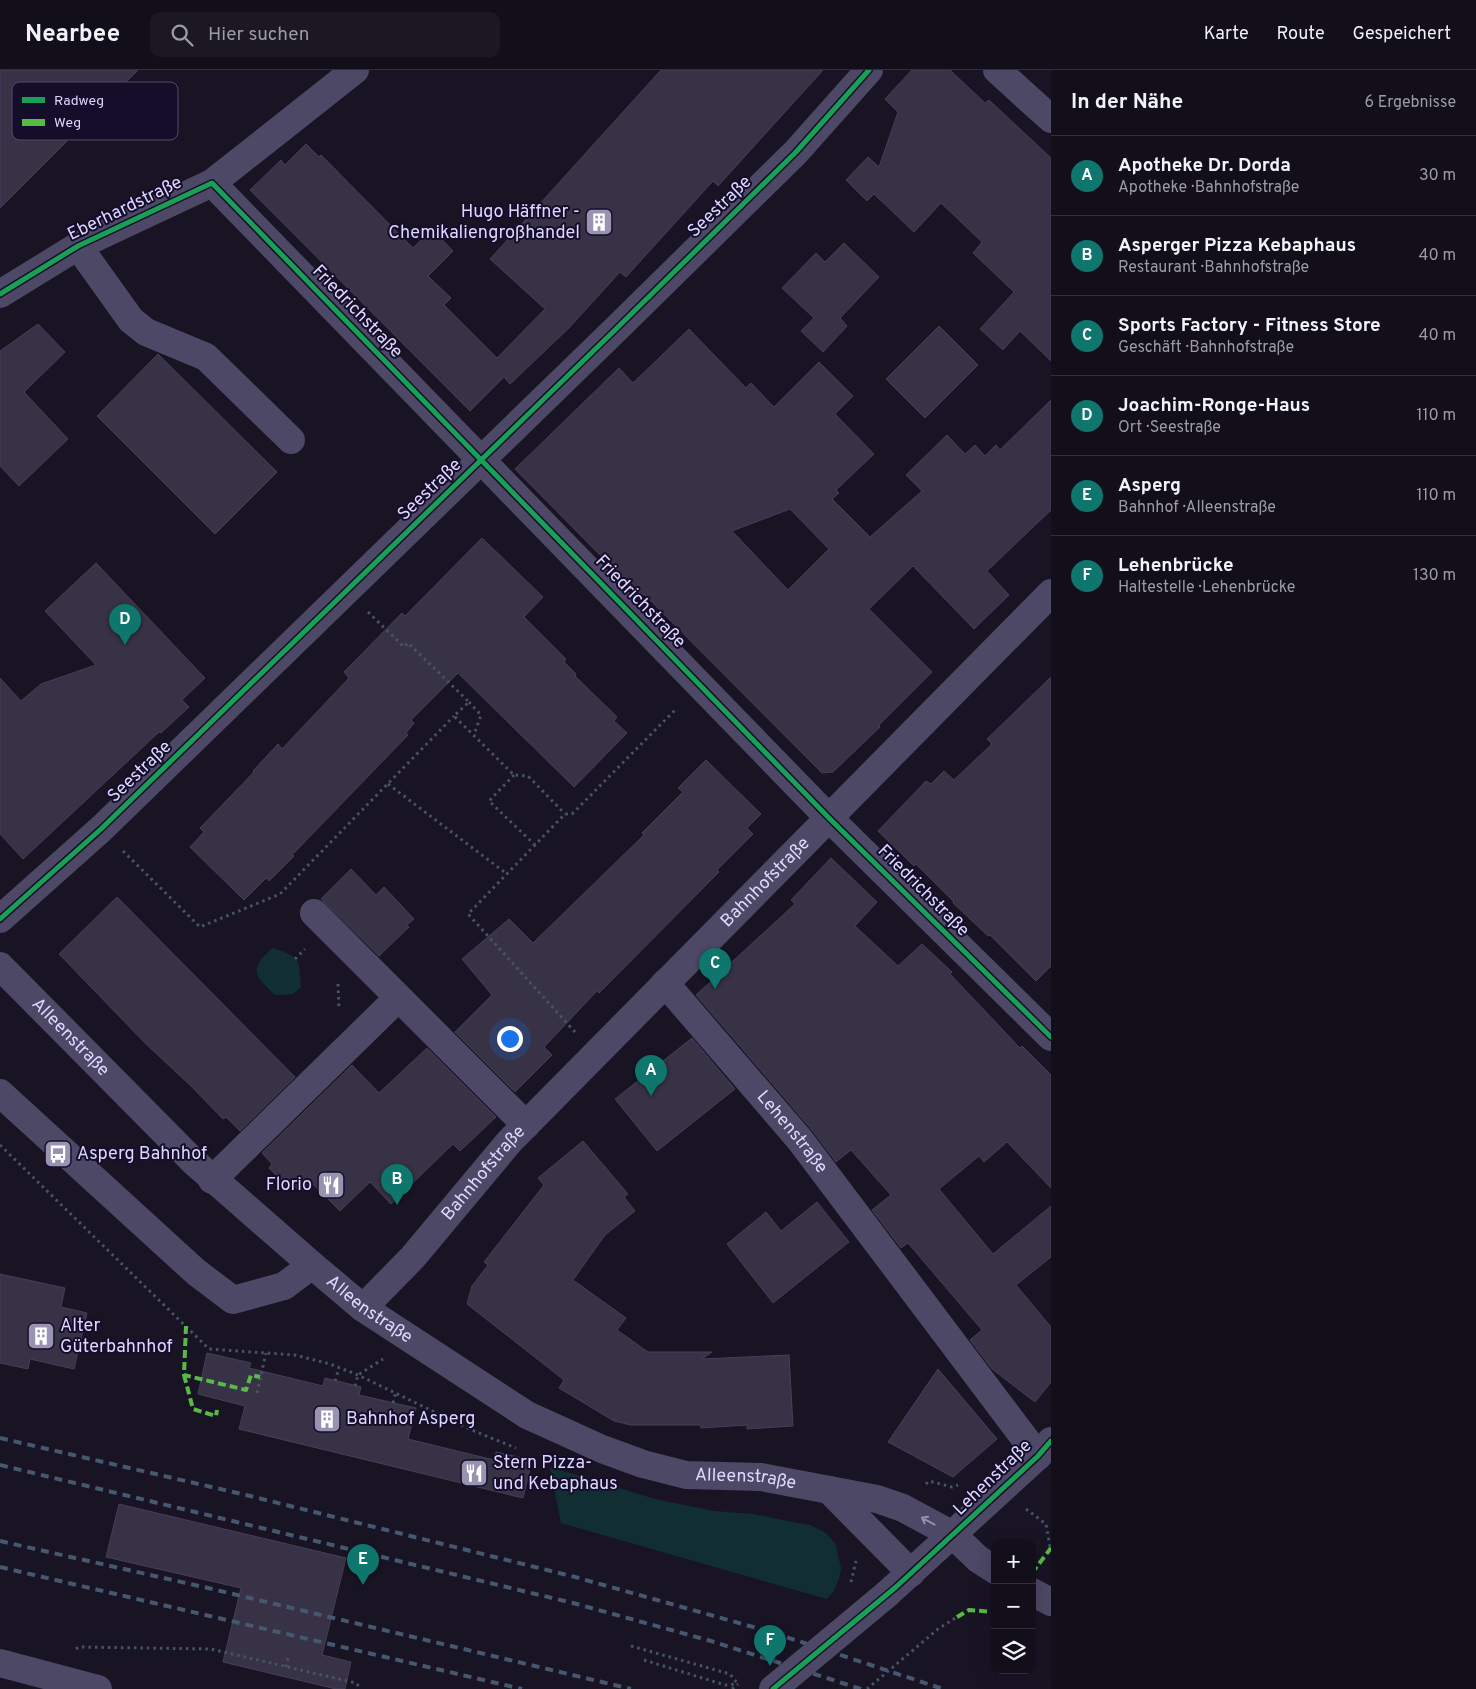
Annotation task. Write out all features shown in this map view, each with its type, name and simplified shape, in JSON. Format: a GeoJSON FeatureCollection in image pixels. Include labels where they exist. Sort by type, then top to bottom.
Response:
{"type":"FeatureCollection","features":[{"type":"Feature","properties":{"kind":"street","name":"Eberhardstraße"},"geometry":{"type":"LineString","coordinates":[[0,294],[78,246],[212,183],[355,70]]}},
{"type":"Feature","properties":{"kind":"street","name":"Seestraße"},"geometry":{"type":"LineString","coordinates":[[0,919],[101,829],[482,459],[796,152],[869,70]]}},
{"type":"Feature","properties":{"kind":"street"},"geometry":{"type":"LineString","coordinates":[[997,70],[1051,119]]}},
{"type":"Feature","properties":{"kind":"street","name":"Friedrichstraße"},"geometry":{"type":"LineString","coordinates":[[212,183],[829,818],[1051,1037]]}},
{"type":"Feature","properties":{"kind":"street"},"geometry":{"type":"LineString","coordinates":[[78,246],[131,320],[146,332],[206,358],[291,440]]}},
{"type":"Feature","properties":{"kind":"street","name":"Bahnhofstraße"},"geometry":{"type":"LineString","coordinates":[[363,1308],[413,1257],[509,1142],[1051,593]]}},
{"type":"Feature","properties":{"kind":"street"},"geometry":{"type":"LineString","coordinates":[[314,913],[526,1126]]}},
{"type":"Feature","properties":{"kind":"street","name":"Alleenstraße"},"geometry":{"type":"LineString","coordinates":[[0,966],[212,1180],[363,1308],[528,1415],[602,1449],[643,1464],[686,1475],[761,1477],[877,1498],[903,1508],[953,1535],[978,1560],[991,1568]]}},
{"type":"Feature","properties":{"kind":"street"},"geometry":{"type":"LineString","coordinates":[[660,988],[736,1094]]}},
{"type":"Feature","properties":{"kind":"street","name":"Lehenstraße"},"geometry":{"type":"LineString","coordinates":[[660,988],[800,1140],[1045,1448],[888,1594],[773,1689]]}},
{"type":"Feature","properties":{"kind":"street"},"geometry":{"type":"LineString","coordinates":[[212,1180],[398,998]]}},
{"type":"Feature","properties":{"kind":"street"},"geometry":{"type":"LineString","coordinates":[[0,1092],[196,1272],[233,1300],[284,1286],[312,1265]]}},
{"type":"Feature","properties":{"kind":"street"},"geometry":{"type":"LineString","coordinates":[[830,1490],[911,1573]]}},
{"type":"Feature","properties":{"kind":"street"},"geometry":{"type":"LineString","coordinates":[[1036,1594],[1051,1602]]}},
{"type":"Feature","properties":{"kind":"street"},"geometry":{"type":"LineString","coordinates":[[0,1664],[68,1686],[98,1689]]}},
{"type":"Feature","properties":{"kind":"path"},"geometry":{"type":"LineString","coordinates":[[364,608],[404,647],[408,643],[481,715],[474,735]]}},
{"type":"Feature","properties":{"kind":"path"},"geometry":{"type":"LineString","coordinates":[[454,716],[514,775],[528,776],[565,814],[572,814],[700,685]]}},
{"type":"Feature","properties":{"kind":"path"},"geometry":{"type":"LineString","coordinates":[[101,829],[200,928],[280,894],[468,702]]}},
{"type":"Feature","properties":{"kind":"path"},"geometry":{"type":"LineString","coordinates":[[514,775],[489,801],[535,845]]}},
{"type":"Feature","properties":{"kind":"path"},"geometry":{"type":"LineString","coordinates":[[388,784],[507,874]]}},
{"type":"Feature","properties":{"kind":"path"},"geometry":{"type":"LineString","coordinates":[[565,814],[468,914],[595,1054]]}},
{"type":"Feature","properties":{"kind":"path"},"geometry":{"type":"LineString","coordinates":[[280,894],[286,901]]}},
{"type":"Feature","properties":{"kind":"path"},"geometry":{"type":"LineString","coordinates":[[334,1016],[339,1010],[338,975]]}},
{"type":"Feature","properties":{"kind":"path"},"geometry":{"type":"LineString","coordinates":[[256,1392],[266,1353]]}},
{"type":"Feature","properties":{"kind":"path"},"geometry":{"type":"LineString","coordinates":[[336,1381],[339,1368]]}},
{"type":"Feature","properties":{"kind":"path"},"geometry":{"type":"LineString","coordinates":[[355,1386],[358,1375]]}},
{"type":"Feature","properties":{"kind":"path"},"geometry":{"type":"LineString","coordinates":[[393,1403],[396,1392]]}},
{"type":"Feature","properties":{"kind":"path"},"geometry":{"type":"LineString","coordinates":[[903,1508],[929,1481],[952,1487],[961,1485]]}},
{"type":"Feature","properties":{"kind":"path"},"geometry":{"type":"LineString","coordinates":[[867,1689],[938,1629],[957,1617]]}},
{"type":"Feature","properties":{"kind":"path"},"geometry":{"type":"LineString","coordinates":[[631,1646],[730,1674],[738,1684]]}},
{"type":"Feature","properties":{"kind":"path"},"geometry":{"type":"LineString","coordinates":[[79,1647],[211,1649],[356,1683],[361,1689]]}},
{"type":"Feature","properties":{"kind":"path"},"geometry":{"type":"LineString","coordinates":[[286,1667],[288,1658]]}},
{"type":"Feature","properties":{"kind":"path"},"geometry":{"type":"LineString","coordinates":[[644,1660],[725,1685],[738,1684]]}},
{"type":"Feature","properties":{"kind":"path"},"geometry":{"type":"LineString","coordinates":[[732,1689],[738,1684]]}},
{"type":"Feature","properties":{"kind":"green space"},"geometry":{"type":"Polygon","coordinates":[[[273,948],[289,954],[297,960],[300,970],[301,987],[293,994],[275,995],[259,977],[257,967],[265,955],[273,948]]]}},
{"type":"Feature","properties":{"kind":"green space"},"geometry":{"type":"Polygon","coordinates":[[[550,1467],[655,1499],[714,1511],[753,1514],[810,1525],[826,1533],[836,1545],[841,1568],[839,1579],[833,1592],[827,1599],[561,1523],[550,1467]]]}},
{"type":"Feature","properties":{"kind":"building"},"geometry":{"type":"Polygon","coordinates":[[[0,70],[138,70],[126,82],[12,82],[12,140],[68,140],[0,208],[0,70]]]}},
{"type":"Feature","properties":{"kind":"building"},"geometry":{"type":"Polygon","coordinates":[[[661,70],[823,70],[718,186],[713,181],[626,277],[620,272],[568,329],[510,384],[504,377],[470,411],[250,190],[281,160],[285,165],[306,144],[319,157],[321,155],[413,248],[432,229],[453,251],[428,276],[451,298],[444,305],[497,358],[545,309],[490,259],[661,70]]]}},
{"type":"Feature","properties":{"kind":"building"},"geometry":{"type":"Polygon","coordinates":[[[912,70],[950,70],[985,103],[989,100],[1051,158],[1051,361],[1020,331],[1003,350],[980,329],[1014,292],[973,253],[982,242],[941,203],[914,232],[874,194],[867,201],[846,180],[868,157],[879,167],[898,112],[885,99],[912,70]]]}},
{"type":"Feature","properties":{"kind":"building"},"geometry":{"type":"Polygon","coordinates":[[[844,243],[879,277],[840,318],[847,326],[823,352],[801,331],[814,318],[782,288],[816,253],[825,262],[844,243]]]}},
{"type":"Feature","properties":{"kind":"building"},"geometry":{"type":"Polygon","coordinates":[[[38,324],[65,352],[24,392],[68,439],[19,486],[0,466],[0,351],[38,324]]]}},
{"type":"Feature","properties":{"kind":"building"},"geometry":{"type":"Polygon","coordinates":[[[939,326],[978,365],[925,418],[886,379],[939,326]]]}},
{"type":"Feature","properties":{"kind":"building"},"geometry":{"type":"Polygon","coordinates":[[[689,329],[746,388],[751,383],[774,407],[819,362],[853,396],[835,414],[874,454],[836,490],[839,493],[832,499],[870,537],[922,491],[906,475],[947,435],[965,454],[975,445],[985,456],[996,445],[1000,450],[1051,400],[1051,510],[987,571],[1009,595],[974,629],[913,566],[869,609],[932,672],[879,725],[880,727],[833,772],[822,773],[644,594],[643,596],[601,556],[515,469],[619,368],[633,383],[689,329]],[[790,509],[732,531],[788,590],[829,549],[790,509]]]}},
{"type":"Feature","properties":{"kind":"building"},"geometry":{"type":"Polygon","coordinates":[[[158,354],[277,472],[215,534],[97,416],[158,354]]]}},
{"type":"Feature","properties":{"kind":"building"},"geometry":{"type":"Polygon","coordinates":[[[482,538],[543,597],[524,617],[566,659],[564,662],[576,674],[575,676],[617,717],[614,721],[627,733],[574,787],[458,673],[411,720],[414,723],[406,733],[408,735],[292,855],[294,856],[269,881],[266,878],[244,900],[190,847],[204,832],[200,828],[278,744],[282,749],[349,678],[344,672],[402,613],[405,616],[482,538]]]}},
{"type":"Feature","properties":{"kind":"building"},"geometry":{"type":"Polygon","coordinates":[[[96,563],[205,678],[182,700],[189,707],[161,733],[159,732],[23,859],[0,834],[0,678],[21,701],[41,684],[96,665],[45,611],[96,563]]]}},
{"type":"Feature","properties":{"kind":"building"},"geometry":{"type":"Polygon","coordinates":[[[1051,677],[1051,966],[1036,981],[990,935],[988,936],[953,903],[916,864],[914,866],[878,831],[926,781],[931,784],[944,771],[954,780],[992,744],[987,739],[1051,677]]]}},
{"type":"Feature","properties":{"kind":"building"},"geometry":{"type":"Polygon","coordinates":[[[706,760],[761,814],[747,828],[753,834],[717,870],[719,872],[599,993],[597,991],[544,1047],[552,1055],[515,1092],[455,1032],[492,995],[462,959],[509,919],[533,943],[644,835],[642,833],[683,792],[678,788],[706,760]]]}},
{"type":"Feature","properties":{"kind":"building"},"geometry":{"type":"Polygon","coordinates":[[[831,858],[877,902],[855,926],[898,966],[922,944],[952,972],[950,974],[1020,1048],[1022,1046],[1051,1075],[1051,1188],[1007,1142],[984,1162],[979,1156],[939,1189],[993,1254],[1051,1206],[1051,1257],[1016,1285],[1051,1327],[1051,1382],[1035,1402],[992,1369],[970,1340],[982,1330],[908,1243],[901,1248],[872,1210],[891,1195],[851,1150],[836,1162],[812,1130],[696,995],[795,904],[791,900],[831,858]]]}},
{"type":"Feature","properties":{"kind":"building"},"geometry":{"type":"Polygon","coordinates":[[[351,869],[376,895],[384,887],[414,919],[407,925],[409,927],[379,956],[321,899],[351,869]]]}},
{"type":"Feature","properties":{"kind":"building"},"geometry":{"type":"Polygon","coordinates":[[[117,897],[295,1077],[240,1131],[226,1117],[223,1119],[146,1044],[59,954],[117,897]]]}},
{"type":"Feature","properties":{"kind":"building"},"geometry":{"type":"Polygon","coordinates":[[[692,1038],[735,1089],[657,1151],[615,1099],[692,1038]]]}},
{"type":"Feature","properties":{"kind":"building"},"geometry":{"type":"Polygon","coordinates":[[[427,1048],[496,1117],[460,1151],[453,1144],[391,1204],[370,1182],[340,1211],[311,1182],[300,1192],[290,1182],[286,1185],[269,1168],[272,1164],[262,1153],[352,1065],[379,1093],[427,1048]]]}},
{"type":"Feature","properties":{"kind":"building"},"geometry":{"type":"Polygon","coordinates":[[[583,1141],[628,1194],[624,1197],[635,1211],[605,1235],[573,1280],[626,1318],[617,1330],[648,1352],[712,1352],[702,1359],[789,1355],[793,1426],[747,1429],[747,1425],[701,1428],[700,1425],[631,1425],[614,1421],[559,1388],[564,1380],[467,1304],[472,1286],[488,1265],[484,1262],[544,1185],[538,1178],[583,1141]]]}},
{"type":"Feature","properties":{"kind":"building"},"geometry":{"type":"Polygon","coordinates":[[[817,1202],[849,1242],[773,1303],[727,1244],[766,1212],[781,1231],[817,1202]]]}},
{"type":"Feature","properties":{"kind":"building","name":"Alter Güterbahnhof"},"geometry":{"type":"Polygon","coordinates":[[[0,1274],[65,1288],[61,1307],[87,1313],[74,1369],[30,1359],[28,1369],[0,1363],[0,1274]]]}},
{"type":"Feature","properties":{"kind":"building","name":"Bahnhof Asperg"},"geometry":{"type":"Polygon","coordinates":[[[207,1353],[251,1363],[249,1368],[323,1386],[325,1378],[361,1387],[359,1395],[416,1408],[408,1439],[494,1460],[496,1452],[532,1460],[523,1498],[239,1429],[245,1406],[198,1394],[207,1353]]]}},
{"type":"Feature","properties":{"kind":"building"},"geometry":{"type":"Polygon","coordinates":[[[938,1369],[997,1439],[953,1477],[888,1442],[938,1369]]]}},
{"type":"Feature","properties":{"kind":"building"},"geometry":{"type":"Polygon","coordinates":[[[119,1504],[346,1558],[322,1655],[351,1662],[345,1689],[336,1689],[223,1662],[241,1588],[106,1557],[119,1504]]]}},
{"type":"Feature","properties":{"kind":"railway"},"geometry":{"type":"LineString","coordinates":[[0,1438],[246,1495],[575,1577],[771,1632],[943,1689]]}},
{"type":"Feature","properties":{"kind":"railway"},"geometry":{"type":"LineString","coordinates":[[0,1465],[573,1603],[711,1641],[861,1689]]}},
{"type":"Feature","properties":{"kind":"railway"},"geometry":{"type":"LineString","coordinates":[[0,1541],[208,1588],[631,1689]]}},
{"type":"Feature","properties":{"kind":"railway"},"geometry":{"type":"LineString","coordinates":[[0,1567],[522,1689]]}},
{"type":"Feature","properties":{"kind":"marked path"},"geometry":{"type":"LineString","coordinates":[[186,1326],[184,1375],[246,1390],[251,1375],[260,1377]]}},
{"type":"Feature","properties":{"kind":"marked path"},"geometry":{"type":"LineString","coordinates":[[184,1375],[193,1409],[216,1416],[217,1410]]}},
{"type":"Feature","properties":{"kind":"marked path"},"geometry":{"type":"LineString","coordinates":[[1036,1568],[1051,1548]]}},
{"type":"Feature","properties":{"kind":"marked path"},"geometry":{"type":"LineString","coordinates":[[957,1617],[969,1610],[991,1612]]}},
{"type":"Feature","properties":{"kind":"cycle path"},"geometry":{"type":"LineString","coordinates":[[0,919],[101,829],[615,330],[796,152],[869,70]]}},
{"type":"Feature","properties":{"kind":"cycle path"},"geometry":{"type":"LineString","coordinates":[[0,294],[78,246],[212,183],[829,818],[1051,1037]]}},
{"type":"Feature","properties":{"kind":"cycle path"},"geometry":{"type":"LineString","coordinates":[[773,1689],[896,1587],[1038,1456],[1051,1441]]}},
{"type":"Feature","properties":{"kind":"place","name":"Hugo Häffner - Chemikaliengroßhandel"},"geometry":{"type":"Point","coordinates":[599,222]}},
{"type":"Feature","properties":{"kind":"place","name":"Joachim-Ronge-Haus"},"geometry":{"type":"Point","coordinates":[125,645]}},
{"type":"Feature","properties":{"kind":"place","name":"Sports Factory - Fitness Store"},"geometry":{"type":"Point","coordinates":[715,989]}},
{"type":"Feature","properties":{"kind":"place","name":"Apotheke Dr. Dorda"},"geometry":{"type":"Point","coordinates":[651,1096]}},
{"type":"Feature","properties":{"kind":"place","name":"Asperg Bahnhof"},"geometry":{"type":"Point","coordinates":[58,1154]}},
{"type":"Feature","properties":{"kind":"place","name":"Florio"},"geometry":{"type":"Point","coordinates":[331,1185]}},
{"type":"Feature","properties":{"kind":"place","name":"Asperger Pizza Kebaphaus"},"geometry":{"type":"Point","coordinates":[397,1205]}},
{"type":"Feature","properties":{"kind":"place","name":"Alter Güterbahnhof"},"geometry":{"type":"Point","coordinates":[41,1336]}},
{"type":"Feature","properties":{"kind":"place","name":"Bahnhof Asperg"},"geometry":{"type":"Point","coordinates":[327,1419]}},
{"type":"Feature","properties":{"kind":"place","name":"Stern Pizza- und Kebaphaus"},"geometry":{"type":"Point","coordinates":[474,1473]}},
{"type":"Feature","properties":{"kind":"place","name":"Asperg"},"geometry":{"type":"Point","coordinates":[363,1585]}},
{"type":"Feature","properties":{"kind":"place","name":"Lehenbrücke"},"geometry":{"type":"Point","coordinates":[770,1666]}}]}
